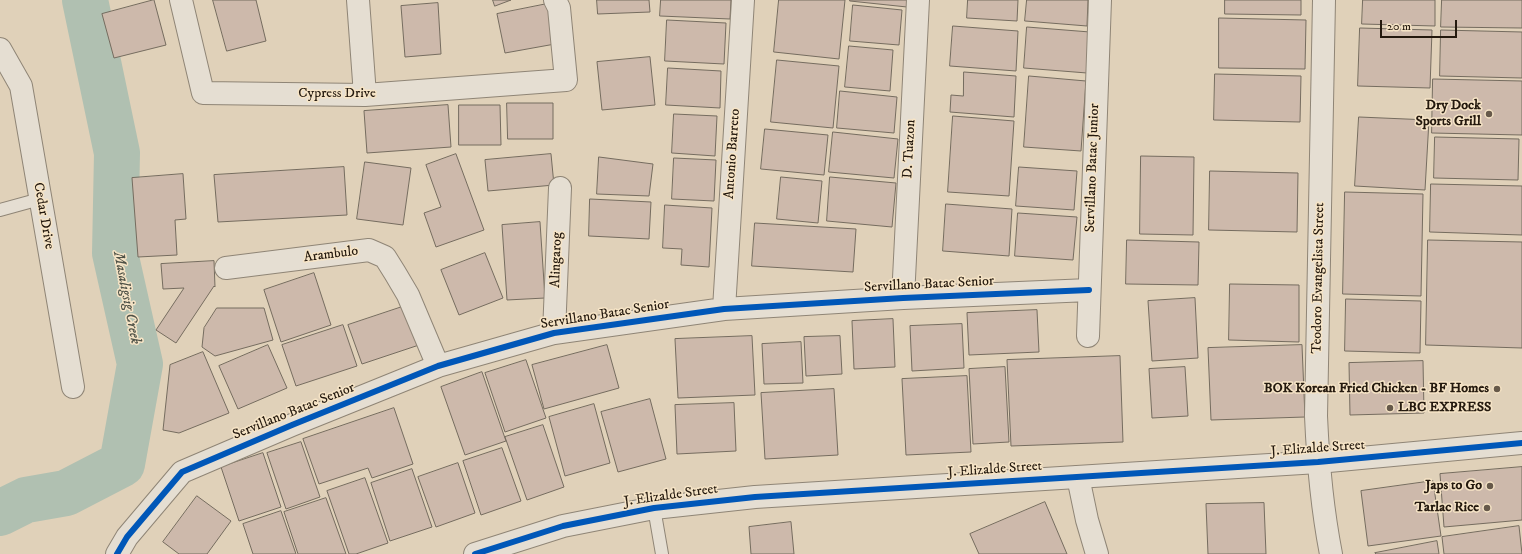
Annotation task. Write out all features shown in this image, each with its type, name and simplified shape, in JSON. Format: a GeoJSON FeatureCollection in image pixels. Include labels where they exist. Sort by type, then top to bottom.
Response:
{"type":"FeatureCollection","features":[{"type":"Feature","properties":{"kind":"street","name":"Cypress Drive"},"geometry":{"type":"LineString","coordinates":[[181,0],[203,93],[365,95],[566,80],[559,8],[556,0]]}},
{"type":"Feature","properties":{"kind":"street"},"geometry":{"type":"LineString","coordinates":[[358,0],[365,95]]}},
{"type":"Feature","properties":{"kind":"street","name":"Antonio Barreto"},"geometry":{"type":"LineString","coordinates":[[724,309],[743,0]]}},
{"type":"Feature","properties":{"kind":"street","name":"D. Tuazon"},"geometry":{"type":"LineString","coordinates":[[903,298],[918,0]]}},
{"type":"Feature","properties":{"kind":"street","name":"Servillano Batac Junior"},"geometry":{"type":"LineString","coordinates":[[1088,336],[1100,0]]}},
{"type":"Feature","properties":{"kind":"street","name":"Teodoro Evangelista Street"},"geometry":{"type":"LineString","coordinates":[[1324,0],[1316,405],[1318,462],[1324,516],[1331,554]]}},
{"type":"Feature","properties":{"kind":"street","name":"Cedar Drive"},"geometry":{"type":"LineString","coordinates":[[0,49],[21,86],[73,387]]}},
{"type":"Feature","properties":{"kind":"street","name":"Alingarog"},"geometry":{"type":"LineString","coordinates":[[554,333],[560,188]]}},
{"type":"Feature","properties":{"kind":"street","name":"Arambulo"},"geometry":{"type":"LineString","coordinates":[[226,268],[369,250],[385,257],[408,295],[438,366]]}},
{"type":"Feature","properties":{"kind":"street","name":"Servillano Batac Senior"},"geometry":{"type":"LineString","coordinates":[[117,554],[127,537],[182,472],[292,425],[438,366],[554,333],[724,309],[903,298],[1089,290]]}},
{"type":"Feature","properties":{"kind":"street","name":"J. Elizalde Street"},"geometry":{"type":"LineString","coordinates":[[478,554],[563,526],[654,508],[755,497],[1318,462],[1522,443]]}},
{"type":"Feature","properties":{"kind":"street"},"geometry":{"type":"LineString","coordinates":[[1078,477],[1087,520],[1097,554]]}},
{"type":"Feature","properties":{"kind":"lane"},"geometry":{"type":"LineString","coordinates":[[0,210],[40,199]]}},
{"type":"Feature","properties":{"kind":"lane"},"geometry":{"type":"LineString","coordinates":[[654,508],[662,554]]}},
{"type":"Feature","properties":{"kind":"building"},"geometry":{"type":"Polygon","coordinates":[[[154,0],[166,45],[114,58],[102,14],[154,0]]]}},
{"type":"Feature","properties":{"kind":"building"},"geometry":{"type":"Polygon","coordinates":[[[213,0],[256,0],[266,41],[227,51],[213,0]]]}},
{"type":"Feature","properties":{"kind":"building"},"geometry":{"type":"Polygon","coordinates":[[[493,0],[511,0],[495,6],[493,0]]]}},
{"type":"Feature","properties":{"kind":"building"},"geometry":{"type":"Polygon","coordinates":[[[597,0],[649,0],[650,12],[598,14],[597,0]]]}},
{"type":"Feature","properties":{"kind":"building"},"geometry":{"type":"Polygon","coordinates":[[[661,0],[731,0],[730,19],[660,16],[661,0]]]}},
{"type":"Feature","properties":{"kind":"building"},"geometry":{"type":"Polygon","coordinates":[[[779,0],[845,0],[839,59],[774,52],[779,0]]]}},
{"type":"Feature","properties":{"kind":"building"},"geometry":{"type":"Polygon","coordinates":[[[907,0],[907,7],[850,1],[907,0]]]}},
{"type":"Feature","properties":{"kind":"building"},"geometry":{"type":"Polygon","coordinates":[[[968,0],[1018,0],[1017,21],[967,18],[968,0]]]}},
{"type":"Feature","properties":{"kind":"building"},"geometry":{"type":"Polygon","coordinates":[[[1027,0],[1088,0],[1087,26],[1025,21],[1027,0]]]}},
{"type":"Feature","properties":{"kind":"building"},"geometry":{"type":"Polygon","coordinates":[[[1225,0],[1301,0],[1301,15],[1225,14],[1225,0]]]}},
{"type":"Feature","properties":{"kind":"building"},"geometry":{"type":"Polygon","coordinates":[[[1363,0],[1435,0],[1435,26],[1362,24],[1363,0]]]}},
{"type":"Feature","properties":{"kind":"building"},"geometry":{"type":"Polygon","coordinates":[[[1442,0],[1522,0],[1522,28],[1441,27],[1442,0]]]}},
{"type":"Feature","properties":{"kind":"building"},"geometry":{"type":"Polygon","coordinates":[[[438,3],[441,54],[405,57],[401,6],[438,3]]]}},
{"type":"Feature","properties":{"kind":"building"},"geometry":{"type":"Polygon","coordinates":[[[547,4],[555,44],[505,53],[497,14],[547,4]]]}},
{"type":"Feature","properties":{"kind":"building"},"geometry":{"type":"Polygon","coordinates":[[[853,5],[902,10],[899,45],[850,41],[853,5]]]}},
{"type":"Feature","properties":{"kind":"building"},"geometry":{"type":"Polygon","coordinates":[[[1219,18],[1306,20],[1305,69],[1219,68],[1219,18]]]}},
{"type":"Feature","properties":{"kind":"building"},"geometry":{"type":"Polygon","coordinates":[[[667,20],[726,23],[724,64],[665,61],[667,20]]]}},
{"type":"Feature","properties":{"kind":"building"},"geometry":{"type":"Polygon","coordinates":[[[953,26],[1018,31],[1016,71],[950,66],[953,26]]]}},
{"type":"Feature","properties":{"kind":"building"},"geometry":{"type":"Polygon","coordinates":[[[1027,27],[1090,32],[1087,73],[1024,68],[1027,27]]]}},
{"type":"Feature","properties":{"kind":"building"},"geometry":{"type":"Polygon","coordinates":[[[1360,28],[1432,30],[1430,88],[1358,86],[1360,28]]]}},
{"type":"Feature","properties":{"kind":"building"},"geometry":{"type":"Polygon","coordinates":[[[1441,30],[1522,32],[1522,78],[1440,76],[1441,30]]]}},
{"type":"Feature","properties":{"kind":"building"},"geometry":{"type":"Polygon","coordinates":[[[849,46],[893,50],[890,91],[845,87],[849,46]]]}},
{"type":"Feature","properties":{"kind":"building"},"geometry":{"type":"Polygon","coordinates":[[[650,57],[655,105],[602,110],[597,62],[650,57]]]}},
{"type":"Feature","properties":{"kind":"building"},"geometry":{"type":"Polygon","coordinates":[[[777,60],[839,66],[833,128],[771,122],[777,60]]]}},
{"type":"Feature","properties":{"kind":"building"},"geometry":{"type":"Polygon","coordinates":[[[668,68],[721,71],[720,108],[666,105],[668,68]]]}},
{"type":"Feature","properties":{"kind":"building"},"geometry":{"type":"Polygon","coordinates":[[[964,72],[1016,76],[1014,117],[950,112],[951,95],[963,96],[964,72]]]}},
{"type":"Feature","properties":{"kind":"building"},"geometry":{"type":"Polygon","coordinates":[[[1215,74],[1301,76],[1300,122],[1214,120],[1215,74]]]}},
{"type":"Feature","properties":{"kind":"building"},"geometry":{"type":"Polygon","coordinates":[[[1029,76],[1086,81],[1081,151],[1024,147],[1029,76]]]}},
{"type":"Feature","properties":{"kind":"building"},"geometry":{"type":"Polygon","coordinates":[[[1433,79],[1522,81],[1522,135],[1432,133],[1433,79]]]}},
{"type":"Feature","properties":{"kind":"building"},"geometry":{"type":"Polygon","coordinates":[[[840,91],[897,97],[894,133],[837,128],[840,91]]]}},
{"type":"Feature","properties":{"kind":"building"},"geometry":{"type":"Polygon","coordinates":[[[507,103],[553,103],[553,139],[508,139],[507,103]]]}},
{"type":"Feature","properties":{"kind":"building"},"geometry":{"type":"Polygon","coordinates":[[[448,105],[451,147],[367,153],[364,111],[448,105]]]}},
{"type":"Feature","properties":{"kind":"building"},"geometry":{"type":"Polygon","coordinates":[[[459,105],[500,105],[501,145],[459,145],[459,105]]]}},
{"type":"Feature","properties":{"kind":"building"},"geometry":{"type":"Polygon","coordinates":[[[674,114],[717,116],[715,156],[672,153],[674,114]]]}},
{"type":"Feature","properties":{"kind":"building"},"geometry":{"type":"Polygon","coordinates":[[[953,116],[1014,121],[1009,196],[948,192],[953,116]]]}},
{"type":"Feature","properties":{"kind":"building"},"geometry":{"type":"Polygon","coordinates":[[[1359,117],[1429,120],[1425,190],[1355,186],[1359,117]]]}},
{"type":"Feature","properties":{"kind":"building"},"geometry":{"type":"Polygon","coordinates":[[[765,129],[828,135],[824,175],[761,169],[765,129]]]}},
{"type":"Feature","properties":{"kind":"building"},"geometry":{"type":"Polygon","coordinates":[[[833,132],[898,139],[894,178],[829,172],[833,132]]]}},
{"type":"Feature","properties":{"kind":"building"},"geometry":{"type":"Polygon","coordinates":[[[1435,137],[1519,139],[1518,180],[1434,178],[1435,137]]]}},
{"type":"Feature","properties":{"kind":"building"},"geometry":{"type":"Polygon","coordinates":[[[456,154],[484,230],[436,247],[424,213],[441,207],[426,165],[456,154]]]}},
{"type":"Feature","properties":{"kind":"building"},"geometry":{"type":"Polygon","coordinates":[[[551,154],[554,185],[488,191],[485,160],[551,154]]]}},
{"type":"Feature","properties":{"kind":"building"},"geometry":{"type":"Polygon","coordinates":[[[1141,156],[1194,157],[1193,235],[1140,234],[1141,156]]]}},
{"type":"Feature","properties":{"kind":"building"},"geometry":{"type":"Polygon","coordinates":[[[599,157],[653,164],[649,196],[597,194],[599,157]]]}},
{"type":"Feature","properties":{"kind":"building"},"geometry":{"type":"Polygon","coordinates":[[[674,158],[716,160],[714,201],[672,199],[674,158]]]}},
{"type":"Feature","properties":{"kind":"building"},"geometry":{"type":"Polygon","coordinates":[[[365,162],[411,168],[403,225],[357,219],[365,162]]]}},
{"type":"Feature","properties":{"kind":"building"},"geometry":{"type":"Polygon","coordinates":[[[344,167],[347,215],[218,222],[214,175],[344,167]]]}},
{"type":"Feature","properties":{"kind":"building"},"geometry":{"type":"Polygon","coordinates":[[[1019,167],[1077,171],[1074,210],[1016,206],[1019,167]]]}},
{"type":"Feature","properties":{"kind":"building"},"geometry":{"type":"Polygon","coordinates":[[[1210,171],[1298,173],[1297,232],[1209,230],[1210,171]]]}},
{"type":"Feature","properties":{"kind":"building"},"geometry":{"type":"Polygon","coordinates":[[[183,174],[186,219],[175,220],[177,255],[138,257],[132,178],[183,174]]]}},
{"type":"Feature","properties":{"kind":"building"},"geometry":{"type":"Polygon","coordinates":[[[781,177],[822,181],[818,223],[777,219],[781,177]]]}},
{"type":"Feature","properties":{"kind":"building"},"geometry":{"type":"Polygon","coordinates":[[[830,177],[896,183],[892,227],[827,221],[830,177]]]}},
{"type":"Feature","properties":{"kind":"building"},"geometry":{"type":"Polygon","coordinates":[[[1431,184],[1522,186],[1522,235],[1430,232],[1431,184]]]}},
{"type":"Feature","properties":{"kind":"building"},"geometry":{"type":"Polygon","coordinates":[[[1345,192],[1423,194],[1421,296],[1343,294],[1345,192]]]}},
{"type":"Feature","properties":{"kind":"building"},"geometry":{"type":"Polygon","coordinates":[[[590,199],[651,202],[649,239],[589,236],[590,199]]]}},
{"type":"Feature","properties":{"kind":"building"},"geometry":{"type":"Polygon","coordinates":[[[946,204],[1012,209],[1009,256],[943,251],[946,204]]]}},
{"type":"Feature","properties":{"kind":"building"},"geometry":{"type":"Polygon","coordinates":[[[665,205],[712,208],[709,267],[681,265],[682,249],[663,248],[665,205]]]}},
{"type":"Feature","properties":{"kind":"building"},"geometry":{"type":"Polygon","coordinates":[[[1018,213],[1077,217],[1073,260],[1015,256],[1018,213]]]}},
{"type":"Feature","properties":{"kind":"building"},"geometry":{"type":"Polygon","coordinates":[[[540,222],[545,298],[507,300],[502,225],[540,222]]]}},
{"type":"Feature","properties":{"kind":"building"},"geometry":{"type":"Polygon","coordinates":[[[755,223],[856,229],[853,272],[752,266],[755,223]]]}},
{"type":"Feature","properties":{"kind":"building"},"geometry":{"type":"Polygon","coordinates":[[[1127,240],[1199,242],[1198,285],[1126,284],[1127,240]]]}},
{"type":"Feature","properties":{"kind":"building"},"geometry":{"type":"Polygon","coordinates":[[[1428,240],[1522,242],[1522,348],[1426,345],[1428,240]]]}},
{"type":"Feature","properties":{"kind":"building"},"geometry":{"type":"Polygon","coordinates":[[[485,253],[503,298],[459,315],[441,270],[485,253]]]}},
{"type":"Feature","properties":{"kind":"building"},"geometry":{"type":"Polygon","coordinates":[[[214,261],[215,287],[214,286],[176,343],[156,330],[184,288],[163,289],[161,264],[214,261]]]}},
{"type":"Feature","properties":{"kind":"building"},"geometry":{"type":"Polygon","coordinates":[[[314,273],[331,325],[281,342],[264,290],[314,273]]]}},
{"type":"Feature","properties":{"kind":"building"},"geometry":{"type":"Polygon","coordinates":[[[1230,284],[1299,285],[1299,342],[1229,340],[1230,284]]]}},
{"type":"Feature","properties":{"kind":"building"},"geometry":{"type":"Polygon","coordinates":[[[1195,298],[1198,358],[1152,361],[1148,301],[1195,298]]]}},
{"type":"Feature","properties":{"kind":"building"},"geometry":{"type":"Polygon","coordinates":[[[1346,299],[1421,301],[1420,353],[1345,351],[1346,299]]]}},
{"type":"Feature","properties":{"kind":"building"},"geometry":{"type":"Polygon","coordinates":[[[405,306],[419,345],[362,364],[348,325],[405,306]]]}},
{"type":"Feature","properties":{"kind":"building"},"geometry":{"type":"Polygon","coordinates":[[[217,308],[264,308],[273,340],[215,356],[202,347],[204,328],[217,308]]]}},
{"type":"Feature","properties":{"kind":"building"},"geometry":{"type":"Polygon","coordinates":[[[1037,310],[1039,352],[969,355],[967,313],[1037,310]]]}},
{"type":"Feature","properties":{"kind":"building"},"geometry":{"type":"Polygon","coordinates":[[[893,319],[895,367],[854,369],[852,321],[893,319]]]}},
{"type":"Feature","properties":{"kind":"building"},"geometry":{"type":"Polygon","coordinates":[[[962,324],[964,368],[912,371],[910,326],[962,324]]]}},
{"type":"Feature","properties":{"kind":"building"},"geometry":{"type":"Polygon","coordinates":[[[343,325],[357,366],[296,386],[282,345],[343,325]]]}},
{"type":"Feature","properties":{"kind":"building"},"geometry":{"type":"Polygon","coordinates":[[[752,336],[755,395],[678,398],[675,339],[752,336]]]}},
{"type":"Feature","properties":{"kind":"building"},"geometry":{"type":"Polygon","coordinates":[[[840,336],[842,374],[806,376],[804,337],[840,336]]]}},
{"type":"Feature","properties":{"kind":"building"},"geometry":{"type":"Polygon","coordinates":[[[801,342],[803,383],[764,384],[762,344],[801,342]]]}},
{"type":"Feature","properties":{"kind":"building"},"geometry":{"type":"Polygon","coordinates":[[[268,345],[287,388],[238,409],[219,366],[268,345]]]}},
{"type":"Feature","properties":{"kind":"building"},"geometry":{"type":"Polygon","coordinates":[[[607,345],[619,388],[544,409],[532,365],[607,345]]]}},
{"type":"Feature","properties":{"kind":"building"},"geometry":{"type":"Polygon","coordinates":[[[1302,345],[1305,417],[1211,420],[1208,348],[1302,345]]]}},
{"type":"Feature","properties":{"kind":"building"},"geometry":{"type":"Polygon","coordinates":[[[203,352],[229,413],[179,433],[163,430],[170,365],[203,352]]]}},
{"type":"Feature","properties":{"kind":"building"},"geometry":{"type":"Polygon","coordinates":[[[1120,356],[1123,442],[1011,446],[1007,360],[1120,356]]]}},
{"type":"Feature","properties":{"kind":"building"},"geometry":{"type":"Polygon","coordinates":[[[526,360],[546,418],[505,432],[485,373],[526,360]]]}},
{"type":"Feature","properties":{"kind":"building"},"geometry":{"type":"Polygon","coordinates":[[[1423,361],[1424,413],[1350,415],[1349,363],[1423,361]]]}},
{"type":"Feature","properties":{"kind":"building"},"geometry":{"type":"Polygon","coordinates":[[[1005,367],[1009,442],[973,444],[969,369],[1005,367]]]}},
{"type":"Feature","properties":{"kind":"building"},"geometry":{"type":"Polygon","coordinates":[[[1185,367],[1188,416],[1152,418],[1149,369],[1185,367]]]}},
{"type":"Feature","properties":{"kind":"building"},"geometry":{"type":"Polygon","coordinates":[[[482,372],[506,441],[465,455],[441,387],[482,372]]]}},
{"type":"Feature","properties":{"kind":"building"},"geometry":{"type":"Polygon","coordinates":[[[967,376],[971,452],[906,455],[902,379],[967,376]]]}},
{"type":"Feature","properties":{"kind":"building"},"geometry":{"type":"Polygon","coordinates":[[[834,389],[838,455],[765,459],[761,393],[834,389]]]}},
{"type":"Feature","properties":{"kind":"building"},"geometry":{"type":"Polygon","coordinates":[[[650,399],[666,459],[618,472],[601,412],[650,399]]]}},
{"type":"Feature","properties":{"kind":"building"},"geometry":{"type":"Polygon","coordinates":[[[734,403],[736,451],[677,454],[675,405],[734,403]]]}},
{"type":"Feature","properties":{"kind":"building"},"geometry":{"type":"Polygon","coordinates":[[[594,404],[610,463],[565,476],[549,417],[594,404]]]}},
{"type":"Feature","properties":{"kind":"building"},"geometry":{"type":"Polygon","coordinates":[[[394,408],[413,464],[372,478],[368,468],[319,484],[303,439],[394,408]]]}},
{"type":"Feature","properties":{"kind":"building"},"geometry":{"type":"Polygon","coordinates":[[[543,425],[564,487],[527,500],[505,437],[543,425]]]}},
{"type":"Feature","properties":{"kind":"building"},"geometry":{"type":"Polygon","coordinates":[[[301,442],[320,497],[286,509],[267,453],[301,442]]]}},
{"type":"Feature","properties":{"kind":"building"},"geometry":{"type":"Polygon","coordinates":[[[502,448],[521,501],[481,515],[463,461],[502,448]]]}},
{"type":"Feature","properties":{"kind":"building"},"geometry":{"type":"Polygon","coordinates":[[[263,453],[281,507],[239,521],[221,467],[263,453]]]}},
{"type":"Feature","properties":{"kind":"building"},"geometry":{"type":"Polygon","coordinates":[[[458,463],[475,513],[436,527],[418,477],[458,463]]]}},
{"type":"Feature","properties":{"kind":"building"},"geometry":{"type":"Polygon","coordinates":[[[1522,467],[1522,520],[1444,527],[1440,474],[1522,467]]]}},
{"type":"Feature","properties":{"kind":"building"},"geometry":{"type":"Polygon","coordinates":[[[412,469],[432,527],[390,541],[371,483],[412,469]]]}},
{"type":"Feature","properties":{"kind":"building"},"geometry":{"type":"Polygon","coordinates":[[[365,478],[388,543],[356,554],[349,554],[327,491],[365,478]]]}},
{"type":"Feature","properties":{"kind":"building"},"geometry":{"type":"Polygon","coordinates":[[[1433,481],[1441,536],[1368,546],[1361,491],[1433,481]]]}},
{"type":"Feature","properties":{"kind":"building"},"geometry":{"type":"Polygon","coordinates":[[[197,496],[231,521],[207,554],[179,554],[163,542],[197,496]]]}},
{"type":"Feature","properties":{"kind":"building"},"geometry":{"type":"Polygon","coordinates":[[[326,498],[346,554],[298,554],[284,512],[326,498]]]}},
{"type":"Feature","properties":{"kind":"building"},"geometry":{"type":"Polygon","coordinates":[[[1045,502],[1067,554],[979,554],[970,534],[1045,502]]]}},
{"type":"Feature","properties":{"kind":"building"},"geometry":{"type":"Polygon","coordinates":[[[1264,503],[1266,554],[1208,554],[1206,504],[1264,503]]]}},
{"type":"Feature","properties":{"kind":"building"},"geometry":{"type":"Polygon","coordinates":[[[281,511],[296,554],[253,554],[243,524],[281,511]]]}},
{"type":"Feature","properties":{"kind":"building"},"geometry":{"type":"Polygon","coordinates":[[[791,522],[794,554],[751,554],[749,527],[791,522]]]}},
{"type":"Feature","properties":{"kind":"building"},"geometry":{"type":"Polygon","coordinates":[[[1519,526],[1522,554],[1444,554],[1442,537],[1519,526]]]}},
{"type":"Feature","properties":{"kind":"building"},"geometry":{"type":"Polygon","coordinates":[[[1437,541],[1439,554],[1375,553],[1437,541]]]}},
{"type":"Feature","properties":{"kind":"waterway","name":"Masaligsig Creek"},"geometry":{"type":"LineString","coordinates":[[0,513],[26,500],[66,493],[122,464],[140,364],[115,253],[117,153],[85,0]]}},
{"type":"Feature","properties":{"kind":"cycle path"},"geometry":{"type":"LineString","coordinates":[[117,554],[127,537],[182,472],[292,425],[438,366],[554,333],[724,309],[903,298],[1089,290]]}},
{"type":"Feature","properties":{"kind":"cycle path"},"geometry":{"type":"LineString","coordinates":[[475,554],[563,526],[654,508],[755,497],[1318,462],[1522,443]]}},
{"type":"Feature","properties":{"kind":"place","name":"Dry Dock Sports Grill"},"geometry":{"type":"Point","coordinates":[1489,114]}},
{"type":"Feature","properties":{"kind":"place","name":"BOK Korean Fried Chicken - BF Homes"},"geometry":{"type":"Point","coordinates":[1497,389]}},
{"type":"Feature","properties":{"kind":"place","name":"LBC EXPRESS"},"geometry":{"type":"Point","coordinates":[1390,408]}},
{"type":"Feature","properties":{"kind":"place","name":"Japs to Go"},"geometry":{"type":"Point","coordinates":[1490,486]}},
{"type":"Feature","properties":{"kind":"place","name":"Tarlac Rice"},"geometry":{"type":"Point","coordinates":[1487,508]}}]}
